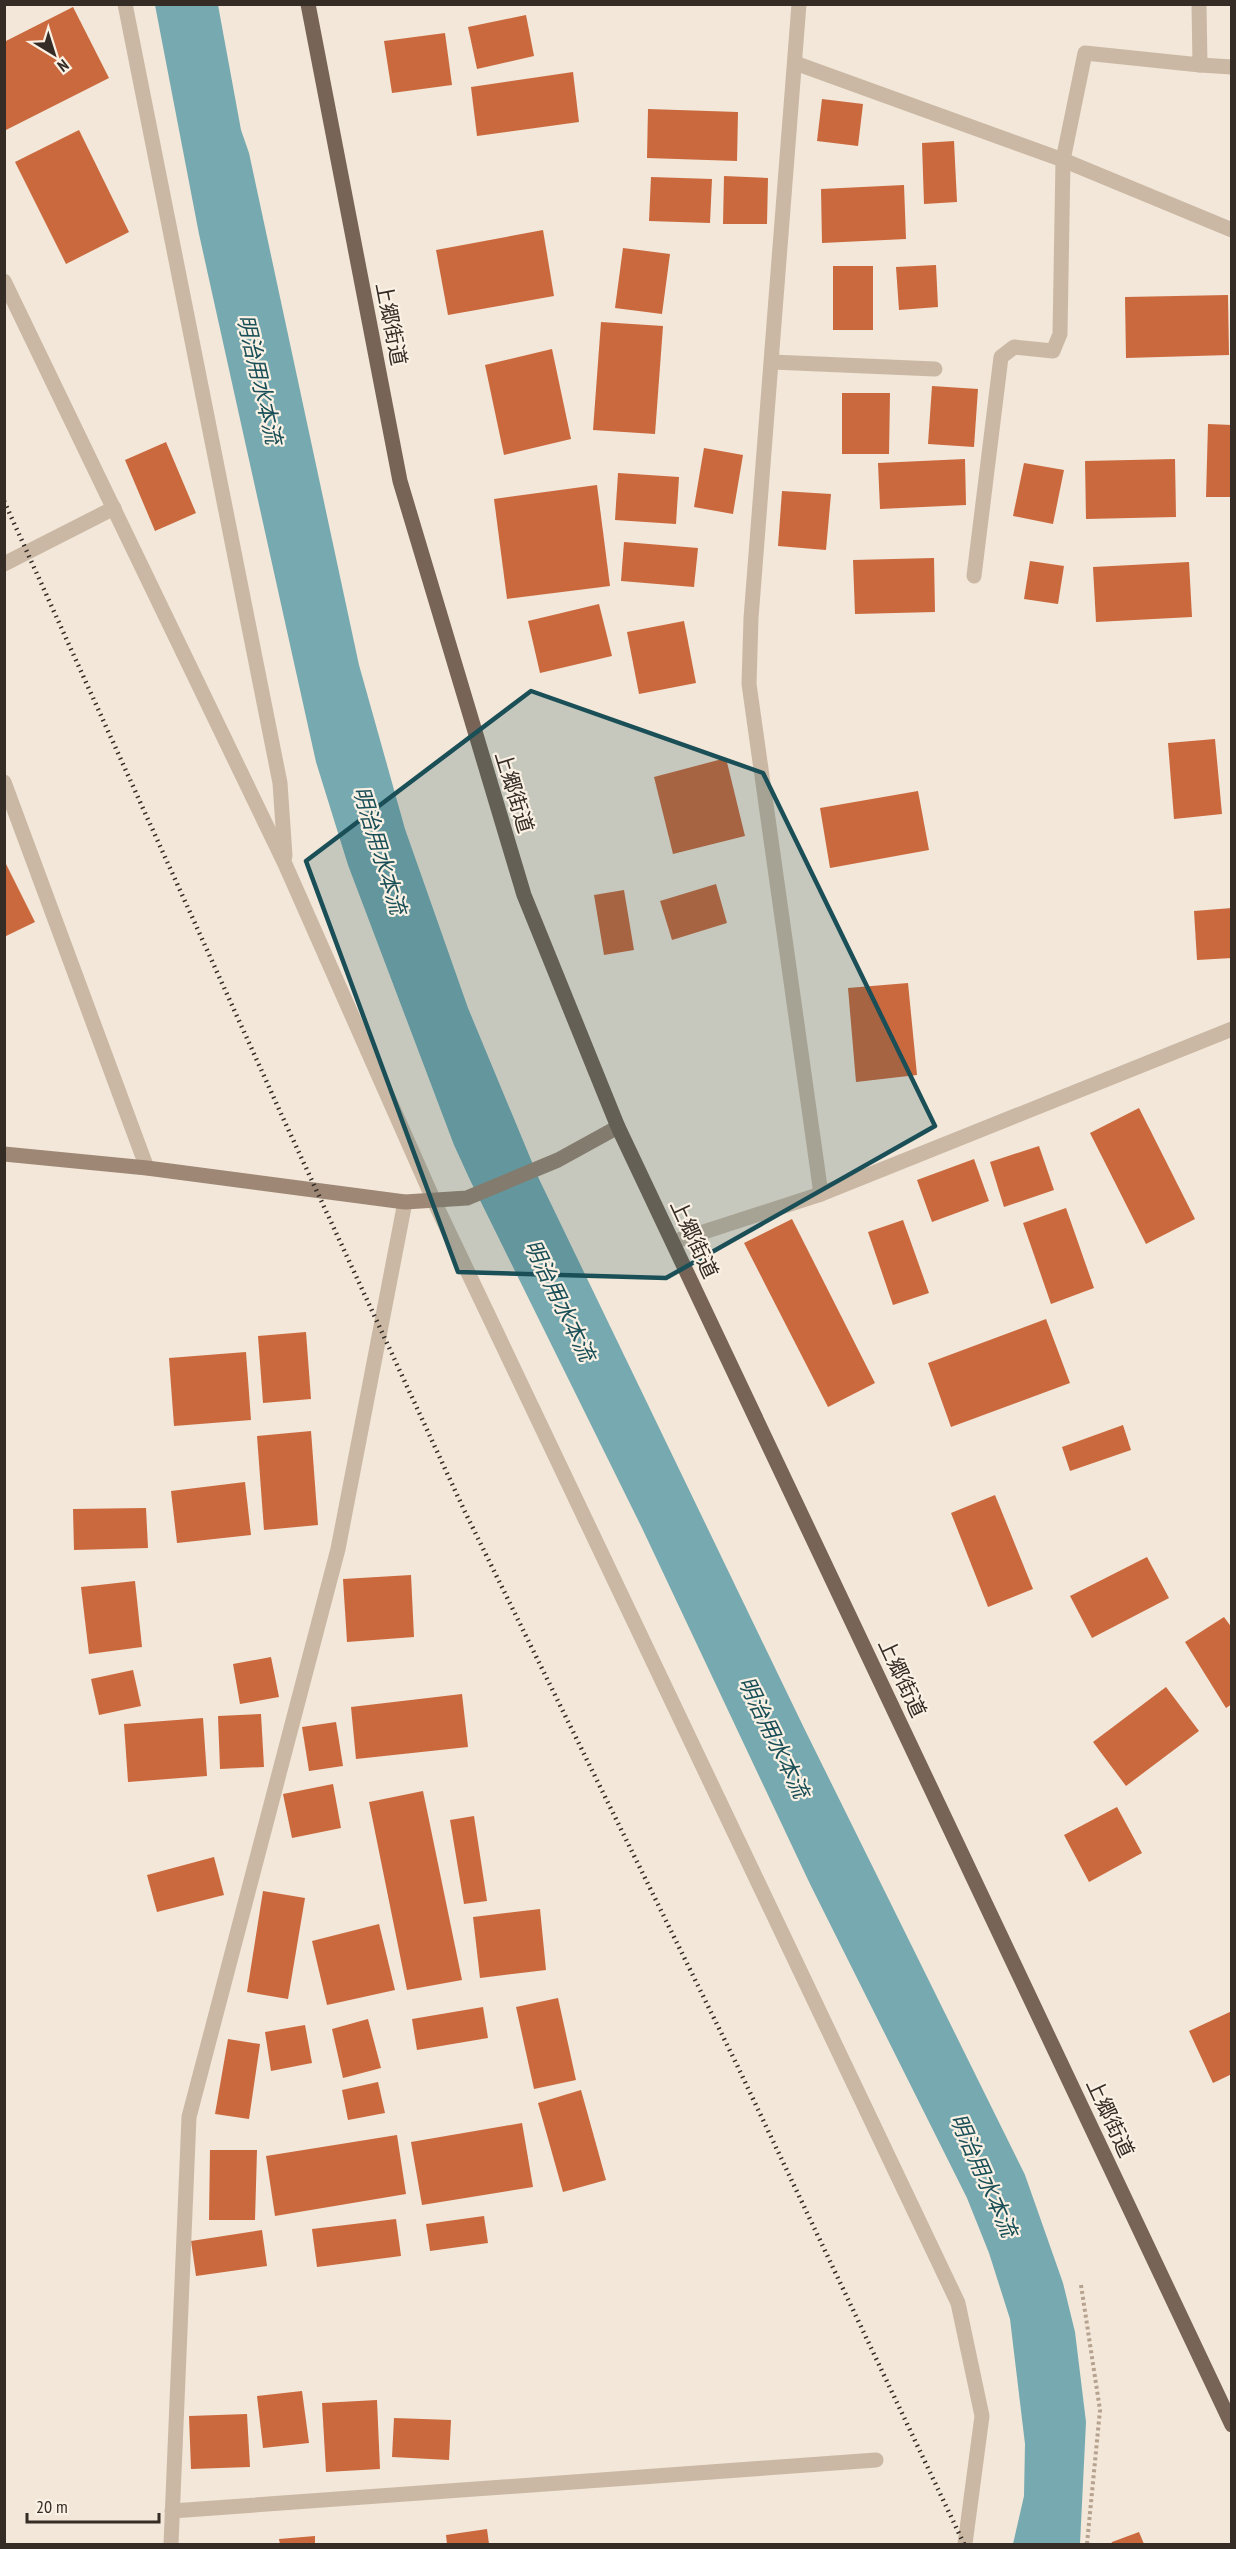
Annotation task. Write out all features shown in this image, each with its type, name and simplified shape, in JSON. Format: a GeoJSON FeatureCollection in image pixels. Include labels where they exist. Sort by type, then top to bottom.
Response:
{"type":"FeatureCollection","features":[{"type":"Feature","properties":{"kind":"main road","name":"上郷街道"},"geometry":{"type":"LineString","coordinates":[[308,4],[400,481],[524,895],[618,1127],[1232,2425]]}},
{"type":"Feature","properties":{"kind":"street"},"geometry":{"type":"LineString","coordinates":[[125,4],[280,783],[285,864]]}},
{"type":"Feature","properties":{"kind":"street"},"geometry":{"type":"LineString","coordinates":[[799,4],[751,618],[749,684],[821,1194]]}},
{"type":"Feature","properties":{"kind":"street"},"geometry":{"type":"LineString","coordinates":[[1199,4],[1200,65]]}},
{"type":"Feature","properties":{"kind":"street"},"geometry":{"type":"LineString","coordinates":[[974,576],[1001,357],[1014,347],[1053,351],[1060,334],[1063,160],[1085,53],[1232,67]]}},
{"type":"Feature","properties":{"kind":"street"},"geometry":{"type":"LineString","coordinates":[[795,63],[1063,160],[1232,230]]}},
{"type":"Feature","properties":{"kind":"street"},"geometry":{"type":"LineString","coordinates":[[4,281],[285,864],[434,1201],[958,2303],[982,2416],[965,2544]]}},
{"type":"Feature","properties":{"kind":"street"},"geometry":{"type":"LineString","coordinates":[[772,362],[936,369]]}},
{"type":"Feature","properties":{"kind":"street"},"geometry":{"type":"LineString","coordinates":[[4,564],[114,508]]}},
{"type":"Feature","properties":{"kind":"street"},"geometry":{"type":"LineString","coordinates":[[4,782],[147,1168]]}},
{"type":"Feature","properties":{"kind":"street"},"geometry":{"type":"LineString","coordinates":[[673,1242],[821,1194],[1232,1029]]}},
{"type":"Feature","properties":{"kind":"street"},"geometry":{"type":"LineString","coordinates":[[4,1154],[147,1168],[405,1202],[434,1201],[467,1198],[558,1160],[618,1127]]}},
{"type":"Feature","properties":{"kind":"street"},"geometry":{"type":"LineString","coordinates":[[171,2544],[189,2117],[338,1549],[405,1202]]}},
{"type":"Feature","properties":{"kind":"street"},"geometry":{"type":"LineString","coordinates":[[172,2511],[876,2460]]}},
{"type":"Feature","properties":{"kind":"path"},"geometry":{"type":"LineString","coordinates":[[1082,2285],[1100,2410],[1087,2544]]}},
{"type":"Feature","properties":{"kind":"highlighted area"},"geometry":{"type":"Polygon","coordinates":[[[531,691],[763,773],[935,1126],[666,1278],[458,1272],[306,861],[531,691]]]}},
{"type":"Feature","properties":{"kind":"water","name":"明治用水本流"},"geometry":{"type":"Polygon","coordinates":[[[155,5],[218,5],[241,130],[249,153],[359,665],[405,829],[468,1008],[539,1179],[804,1728],[1025,2175],[1063,2283],[1075,2332],[1086,2422],[1080,2544],[1013,2544],[1024,2496],[1025,2444],[1010,2319],[989,2253],[967,2198],[810,1884],[642,1528],[470,1180],[454,1145],[348,865],[316,762],[199,234],[155,5]]]}},
{"type":"Feature","properties":{"kind":"building"},"geometry":{"type":"Polygon","coordinates":[[[73,7],[109,78],[4,131],[4,42],[73,7]]]}},
{"type":"Feature","properties":{"kind":"building"},"geometry":{"type":"Polygon","coordinates":[[[526,15],[534,56],[477,69],[468,27],[526,15]]]}},
{"type":"Feature","properties":{"kind":"building"},"geometry":{"type":"Polygon","coordinates":[[[445,33],[452,85],[392,93],[384,41],[445,33]]]}},
{"type":"Feature","properties":{"kind":"building"},"geometry":{"type":"Polygon","coordinates":[[[573,72],[579,122],[477,136],[471,87],[573,72]]]}},
{"type":"Feature","properties":{"kind":"building"},"geometry":{"type":"Polygon","coordinates":[[[822,99],[863,104],[858,146],[817,141],[822,99]]]}},
{"type":"Feature","properties":{"kind":"building"},"geometry":{"type":"Polygon","coordinates":[[[648,109],[738,112],[737,161],[647,158],[648,109]]]}},
{"type":"Feature","properties":{"kind":"building"},"geometry":{"type":"Polygon","coordinates":[[[79,130],[129,232],[66,264],[15,162],[79,130]]]}},
{"type":"Feature","properties":{"kind":"building"},"geometry":{"type":"Polygon","coordinates":[[[954,141],[957,202],[924,204],[922,143],[954,141]]]}},
{"type":"Feature","properties":{"kind":"building"},"geometry":{"type":"Polygon","coordinates":[[[724,176],[768,178],[767,224],[723,224],[724,176]]]}},
{"type":"Feature","properties":{"kind":"building"},"geometry":{"type":"Polygon","coordinates":[[[651,177],[712,179],[710,223],[649,221],[651,177]]]}},
{"type":"Feature","properties":{"kind":"building"},"geometry":{"type":"Polygon","coordinates":[[[904,185],[906,239],[822,243],[821,189],[904,185]]]}},
{"type":"Feature","properties":{"kind":"building"},"geometry":{"type":"Polygon","coordinates":[[[543,230],[554,296],[448,315],[436,250],[543,230]]]}},
{"type":"Feature","properties":{"kind":"building"},"geometry":{"type":"Polygon","coordinates":[[[623,248],[670,254],[662,314],[615,308],[623,248]]]}},
{"type":"Feature","properties":{"kind":"building"},"geometry":{"type":"Polygon","coordinates":[[[936,265],[938,307],[899,310],[896,267],[936,265]]]}},
{"type":"Feature","properties":{"kind":"building"},"geometry":{"type":"Polygon","coordinates":[[[833,266],[873,266],[873,330],[833,330],[833,266]]]}},
{"type":"Feature","properties":{"kind":"building"},"geometry":{"type":"Polygon","coordinates":[[[1228,295],[1229,355],[1126,358],[1125,297],[1228,295]]]}},
{"type":"Feature","properties":{"kind":"building"},"geometry":{"type":"Polygon","coordinates":[[[601,322],[663,326],[655,434],[593,430],[601,322]]]}},
{"type":"Feature","properties":{"kind":"building"},"geometry":{"type":"Polygon","coordinates":[[[552,349],[571,439],[504,455],[485,365],[552,349]]]}},
{"type":"Feature","properties":{"kind":"building"},"geometry":{"type":"Polygon","coordinates":[[[932,386],[978,389],[974,447],[928,444],[932,386]]]}},
{"type":"Feature","properties":{"kind":"building"},"geometry":{"type":"Polygon","coordinates":[[[842,393],[890,393],[889,454],[842,454],[842,393]]]}},
{"type":"Feature","properties":{"kind":"building"},"geometry":{"type":"Polygon","coordinates":[[[1208,424],[1232,425],[1232,497],[1206,497],[1208,424]]]}},
{"type":"Feature","properties":{"kind":"building"},"geometry":{"type":"Polygon","coordinates":[[[166,442],[196,513],[155,531],[125,460],[166,442]]]}},
{"type":"Feature","properties":{"kind":"building"},"geometry":{"type":"Polygon","coordinates":[[[704,448],[743,455],[733,514],[694,507],[704,448]]]}},
{"type":"Feature","properties":{"kind":"building"},"geometry":{"type":"Polygon","coordinates":[[[965,459],[966,505],[880,509],[878,463],[965,459]]]}},
{"type":"Feature","properties":{"kind":"building"},"geometry":{"type":"Polygon","coordinates":[[[1175,459],[1176,517],[1086,519],[1085,461],[1175,459]]]}},
{"type":"Feature","properties":{"kind":"building"},"geometry":{"type":"Polygon","coordinates":[[[1024,463],[1064,470],[1053,524],[1013,516],[1024,463]]]}},
{"type":"Feature","properties":{"kind":"building"},"geometry":{"type":"Polygon","coordinates":[[[618,473],[679,477],[676,524],[615,520],[618,473]]]}},
{"type":"Feature","properties":{"kind":"building"},"geometry":{"type":"Polygon","coordinates":[[[597,485],[610,586],[507,599],[494,499],[597,485]]]}},
{"type":"Feature","properties":{"kind":"building"},"geometry":{"type":"Polygon","coordinates":[[[782,491],[831,494],[826,550],[778,546],[782,491]]]}},
{"type":"Feature","properties":{"kind":"building"},"geometry":{"type":"Polygon","coordinates":[[[624,542],[698,548],[694,587],[621,581],[624,542]]]}},
{"type":"Feature","properties":{"kind":"building"},"geometry":{"type":"Polygon","coordinates":[[[934,558],[935,612],[855,614],[853,560],[934,558]]]}},
{"type":"Feature","properties":{"kind":"building"},"geometry":{"type":"Polygon","coordinates":[[[1030,561],[1064,566],[1058,604],[1024,599],[1030,561]]]}},
{"type":"Feature","properties":{"kind":"building"},"geometry":{"type":"Polygon","coordinates":[[[1189,562],[1192,617],[1096,622],[1093,567],[1189,562]]]}},
{"type":"Feature","properties":{"kind":"building"},"geometry":{"type":"Polygon","coordinates":[[[599,604],[612,656],[540,673],[528,621],[599,604]]]}},
{"type":"Feature","properties":{"kind":"building"},"geometry":{"type":"Polygon","coordinates":[[[684,621],[696,683],[639,694],[627,632],[684,621]]]}},
{"type":"Feature","properties":{"kind":"building"},"geometry":{"type":"Polygon","coordinates":[[[1215,739],[1222,814],[1174,819],[1168,743],[1215,739]]]}},
{"type":"Feature","properties":{"kind":"building"},"geometry":{"type":"Polygon","coordinates":[[[726,758],[745,836],[673,854],[654,777],[726,758]]]}},
{"type":"Feature","properties":{"kind":"building"},"geometry":{"type":"Polygon","coordinates":[[[918,791],[929,850],[830,868],[820,808],[918,791]]]}},
{"type":"Feature","properties":{"kind":"building"},"geometry":{"type":"Polygon","coordinates":[[[4,860],[35,922],[4,937],[4,860]]]}},
{"type":"Feature","properties":{"kind":"building"},"geometry":{"type":"Polygon","coordinates":[[[716,884],[727,923],[672,940],[660,901],[716,884]]]}},
{"type":"Feature","properties":{"kind":"building"},"geometry":{"type":"Polygon","coordinates":[[[624,890],[634,950],[604,955],[594,895],[624,890]]]}},
{"type":"Feature","properties":{"kind":"building"},"geometry":{"type":"Polygon","coordinates":[[[1232,908],[1232,958],[1197,960],[1194,911],[1232,908]]]}},
{"type":"Feature","properties":{"kind":"building"},"geometry":{"type":"Polygon","coordinates":[[[908,983],[917,1075],[856,1082],[848,988],[908,983]]]}},
{"type":"Feature","properties":{"kind":"building"},"geometry":{"type":"Polygon","coordinates":[[[1139,1108],[1195,1219],[1146,1244],[1090,1133],[1139,1108]]]}},
{"type":"Feature","properties":{"kind":"building"},"geometry":{"type":"Polygon","coordinates":[[[1039,1146],[1054,1190],[1004,1207],[990,1162],[1039,1146]]]}},
{"type":"Feature","properties":{"kind":"building"},"geometry":{"type":"Polygon","coordinates":[[[974,1159],[989,1201],[932,1222],[917,1180],[974,1159]]]}},
{"type":"Feature","properties":{"kind":"building"},"geometry":{"type":"Polygon","coordinates":[[[1066,1208],[1094,1288],[1051,1304],[1023,1223],[1066,1208]]]}},
{"type":"Feature","properties":{"kind":"building"},"geometry":{"type":"Polygon","coordinates":[[[792,1219],[875,1383],[828,1407],[744,1243],[792,1219]]]}},
{"type":"Feature","properties":{"kind":"building"},"geometry":{"type":"Polygon","coordinates":[[[903,1220],[929,1293],[893,1305],[868,1232],[903,1220]]]}},
{"type":"Feature","properties":{"kind":"building"},"geometry":{"type":"Polygon","coordinates":[[[1046,1319],[1070,1383],[951,1427],[928,1363],[1046,1319]]]}},
{"type":"Feature","properties":{"kind":"building"},"geometry":{"type":"Polygon","coordinates":[[[306,1332],[311,1399],[263,1403],[258,1336],[306,1332]]]}},
{"type":"Feature","properties":{"kind":"building"},"geometry":{"type":"Polygon","coordinates":[[[246,1352],[251,1420],[174,1426],[169,1358],[246,1352]]]}},
{"type":"Feature","properties":{"kind":"building"},"geometry":{"type":"Polygon","coordinates":[[[1123,1425],[1131,1450],[1070,1471],[1062,1447],[1123,1425]]]}},
{"type":"Feature","properties":{"kind":"building"},"geometry":{"type":"Polygon","coordinates":[[[311,1431],[318,1525],[264,1530],[257,1436],[311,1431]]]}},
{"type":"Feature","properties":{"kind":"building"},"geometry":{"type":"Polygon","coordinates":[[[245,1482],[251,1535],[177,1543],[171,1491],[245,1482]]]}},
{"type":"Feature","properties":{"kind":"building"},"geometry":{"type":"Polygon","coordinates":[[[995,1495],[1033,1589],[988,1607],[951,1513],[995,1495]]]}},
{"type":"Feature","properties":{"kind":"building"},"geometry":{"type":"Polygon","coordinates":[[[146,1508],[148,1548],[74,1550],[73,1509],[146,1508]]]}},
{"type":"Feature","properties":{"kind":"building"},"geometry":{"type":"Polygon","coordinates":[[[1147,1557],[1169,1598],[1092,1638],[1070,1596],[1147,1557]]]}},
{"type":"Feature","properties":{"kind":"building"},"geometry":{"type":"Polygon","coordinates":[[[411,1575],[414,1637],[347,1642],[343,1579],[411,1575]]]}},
{"type":"Feature","properties":{"kind":"building"},"geometry":{"type":"Polygon","coordinates":[[[135,1581],[142,1647],[89,1654],[81,1587],[135,1581]]]}},
{"type":"Feature","properties":{"kind":"building"},"geometry":{"type":"Polygon","coordinates":[[[1224,1617],[1232,1628],[1232,1704],[1226,1708],[1185,1642],[1224,1617]]]}},
{"type":"Feature","properties":{"kind":"building"},"geometry":{"type":"Polygon","coordinates":[[[271,1657],[279,1697],[240,1704],[233,1664],[271,1657]]]}},
{"type":"Feature","properties":{"kind":"building"},"geometry":{"type":"Polygon","coordinates":[[[133,1670],[141,1706],[99,1715],[91,1679],[133,1670]]]}},
{"type":"Feature","properties":{"kind":"building"},"geometry":{"type":"Polygon","coordinates":[[[1166,1687],[1199,1731],[1126,1786],[1093,1742],[1166,1687]]]}},
{"type":"Feature","properties":{"kind":"building"},"geometry":{"type":"Polygon","coordinates":[[[462,1694],[468,1747],[356,1759],[351,1707],[462,1694]]]}},
{"type":"Feature","properties":{"kind":"building"},"geometry":{"type":"Polygon","coordinates":[[[261,1714],[264,1767],[220,1769],[218,1716],[261,1714]]]}},
{"type":"Feature","properties":{"kind":"building"},"geometry":{"type":"Polygon","coordinates":[[[203,1718],[207,1776],[128,1782],[124,1724],[203,1718]]]}},
{"type":"Feature","properties":{"kind":"building"},"geometry":{"type":"Polygon","coordinates":[[[336,1722],[343,1766],[309,1771],[302,1727],[336,1722]]]}},
{"type":"Feature","properties":{"kind":"building"},"geometry":{"type":"Polygon","coordinates":[[[333,1784],[341,1828],[292,1838],[283,1794],[333,1784]]]}},
{"type":"Feature","properties":{"kind":"building"},"geometry":{"type":"Polygon","coordinates":[[[423,1791],[462,1980],[407,1990],[369,1802],[423,1791]]]}},
{"type":"Feature","properties":{"kind":"building"},"geometry":{"type":"Polygon","coordinates":[[[1117,1807],[1142,1853],[1089,1882],[1064,1835],[1117,1807]]]}},
{"type":"Feature","properties":{"kind":"building"},"geometry":{"type":"Polygon","coordinates":[[[474,1816],[487,1901],[464,1904],[450,1820],[474,1816]]]}},
{"type":"Feature","properties":{"kind":"building"},"geometry":{"type":"Polygon","coordinates":[[[214,1857],[224,1895],[157,1912],[147,1875],[214,1857]]]}},
{"type":"Feature","properties":{"kind":"building"},"geometry":{"type":"Polygon","coordinates":[[[263,1891],[305,1898],[288,1999],[247,1992],[263,1891]]]}},
{"type":"Feature","properties":{"kind":"building"},"geometry":{"type":"Polygon","coordinates":[[[540,1909],[546,1970],[480,1978],[473,1917],[540,1909]]]}},
{"type":"Feature","properties":{"kind":"building"},"geometry":{"type":"Polygon","coordinates":[[[379,1924],[395,1990],[327,2005],[312,1941],[379,1924]]]}},
{"type":"Feature","properties":{"kind":"building"},"geometry":{"type":"Polygon","coordinates":[[[558,1998],[576,2080],[534,2089],[516,2007],[558,1998]]]}},
{"type":"Feature","properties":{"kind":"building"},"geometry":{"type":"Polygon","coordinates":[[[483,2007],[488,2038],[417,2050],[412,2019],[483,2007]]]}},
{"type":"Feature","properties":{"kind":"building"},"geometry":{"type":"Polygon","coordinates":[[[1232,2011],[1232,2074],[1213,2083],[1189,2031],[1232,2011]]]}},
{"type":"Feature","properties":{"kind":"building"},"geometry":{"type":"Polygon","coordinates":[[[368,2019],[381,2068],[343,2078],[332,2029],[368,2019]]]}},
{"type":"Feature","properties":{"kind":"building"},"geometry":{"type":"Polygon","coordinates":[[[305,2025],[312,2063],[271,2071],[265,2032],[305,2025]]]}},
{"type":"Feature","properties":{"kind":"building"},"geometry":{"type":"Polygon","coordinates":[[[228,2039],[260,2044],[249,2119],[215,2114],[228,2039]]]}},
{"type":"Feature","properties":{"kind":"building"},"geometry":{"type":"Polygon","coordinates":[[[378,2082],[385,2113],[348,2120],[342,2090],[378,2082]]]}},
{"type":"Feature","properties":{"kind":"building"},"geometry":{"type":"Polygon","coordinates":[[[581,2090],[606,2180],[563,2192],[538,2103],[581,2090]]]}},
{"type":"Feature","properties":{"kind":"building"},"geometry":{"type":"Polygon","coordinates":[[[522,2123],[533,2187],[422,2205],[411,2142],[522,2123]]]}},
{"type":"Feature","properties":{"kind":"building"},"geometry":{"type":"Polygon","coordinates":[[[397,2135],[406,2194],[275,2216],[266,2156],[397,2135]]]}},
{"type":"Feature","properties":{"kind":"building"},"geometry":{"type":"Polygon","coordinates":[[[210,2150],[257,2150],[255,2220],[209,2220],[210,2150]]]}},
{"type":"Feature","properties":{"kind":"building"},"geometry":{"type":"Polygon","coordinates":[[[484,2216],[488,2243],[430,2251],[426,2224],[484,2216]]]}},
{"type":"Feature","properties":{"kind":"building"},"geometry":{"type":"Polygon","coordinates":[[[396,2219],[401,2256],[317,2267],[312,2229],[396,2219]]]}},
{"type":"Feature","properties":{"kind":"building"},"geometry":{"type":"Polygon","coordinates":[[[262,2230],[267,2266],[196,2276],[191,2241],[262,2230]]]}},
{"type":"Feature","properties":{"kind":"building"},"geometry":{"type":"Polygon","coordinates":[[[302,2391],[309,2443],[263,2448],[257,2396],[302,2391]]]}},
{"type":"Feature","properties":{"kind":"building"},"geometry":{"type":"Polygon","coordinates":[[[377,2400],[380,2469],[326,2472],[322,2403],[377,2400]]]}},
{"type":"Feature","properties":{"kind":"building"},"geometry":{"type":"Polygon","coordinates":[[[247,2414],[250,2467],[191,2469],[189,2416],[247,2414]]]}},
{"type":"Feature","properties":{"kind":"building"},"geometry":{"type":"Polygon","coordinates":[[[394,2418],[451,2420],[449,2460],[392,2457],[394,2418]]]}},
{"type":"Feature","properties":{"kind":"building"},"geometry":{"type":"Polygon","coordinates":[[[487,2529],[489,2544],[447,2544],[446,2535],[487,2529]]]}},
{"type":"Feature","properties":{"kind":"building"},"geometry":{"type":"Polygon","coordinates":[[[1139,2532],[1144,2544],[1111,2544],[1112,2542],[1139,2532]]]}},
{"type":"Feature","properties":{"kind":"building"},"geometry":{"type":"Polygon","coordinates":[[[315,2536],[315,2544],[280,2544],[279,2539],[315,2536]]]}},
{"type":"Feature","properties":{"kind":"railway"},"geometry":{"type":"LineString","coordinates":[[4,501],[283,1118],[465,1512],[736,2063],[964,2544]]}}]}
